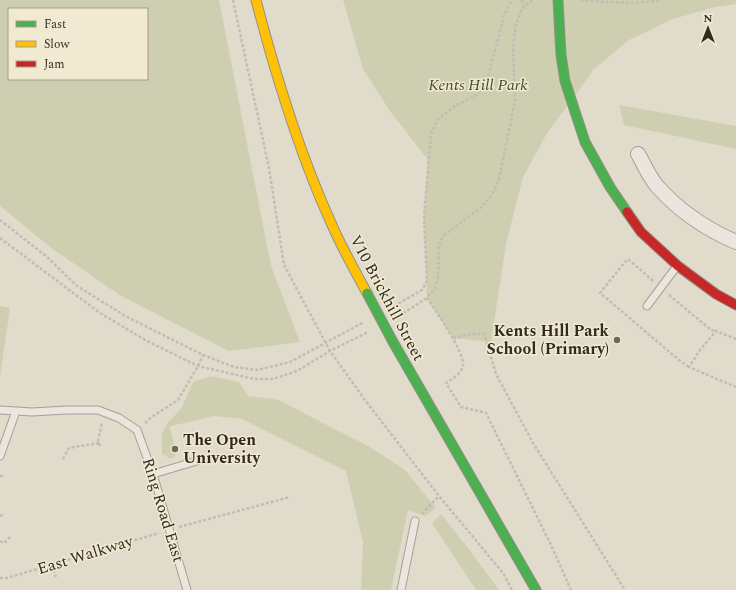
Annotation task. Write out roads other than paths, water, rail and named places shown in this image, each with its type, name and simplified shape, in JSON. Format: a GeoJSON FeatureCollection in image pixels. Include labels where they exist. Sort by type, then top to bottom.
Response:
{"type":"FeatureCollection","features":[{"type":"Feature","properties":{"kind":"street","name":"V10 Brickhill Street"},"geometry":{"type":"LineString","coordinates":[[256,0],[271,57],[300,146],[332,226],[393,342],[536,590]]}},
{"type":"Feature","properties":{"kind":"street"},"geometry":{"type":"LineString","coordinates":[[558,0],[560,56],[565,81],[585,142],[610,187],[641,232],[678,266],[716,294],[736,304]]}},
{"type":"Feature","properties":{"kind":"street"},"geometry":{"type":"LineString","coordinates":[[638,154],[656,185],[682,211],[713,232],[736,242]]}},
{"type":"Feature","properties":{"kind":"lane"},"geometry":{"type":"LineString","coordinates":[[647,306],[678,266]]}},
{"type":"Feature","properties":{"kind":"lane"},"geometry":{"type":"LineString","coordinates":[[0,410],[16,411],[0,456]]}},
{"type":"Feature","properties":{"kind":"lane","name":"Ring Road East"},"geometry":{"type":"LineString","coordinates":[[16,411],[98,410],[119,418],[137,430],[153,474],[187,590]]}},
{"type":"Feature","properties":{"kind":"lane"},"geometry":{"type":"LineString","coordinates":[[153,474],[200,460]]}},
{"type":"Feature","properties":{"kind":"lane"},"geometry":{"type":"LineString","coordinates":[[401,590],[415,521]]}},
{"type":"Feature","properties":{"kind":"place","name":"Kents Hill Park School (Primary)"},"geometry":{"type":"Point","coordinates":[617,340]}},
{"type":"Feature","properties":{"kind":"place","name":"The Open University"},"geometry":{"type":"Point","coordinates":[175,449]}},
{"type":"Feature","properties":{"kind":"park label","name":"Kents Hill Park"},"geometry":{"type":"Point","coordinates":[478,85]}}]}
